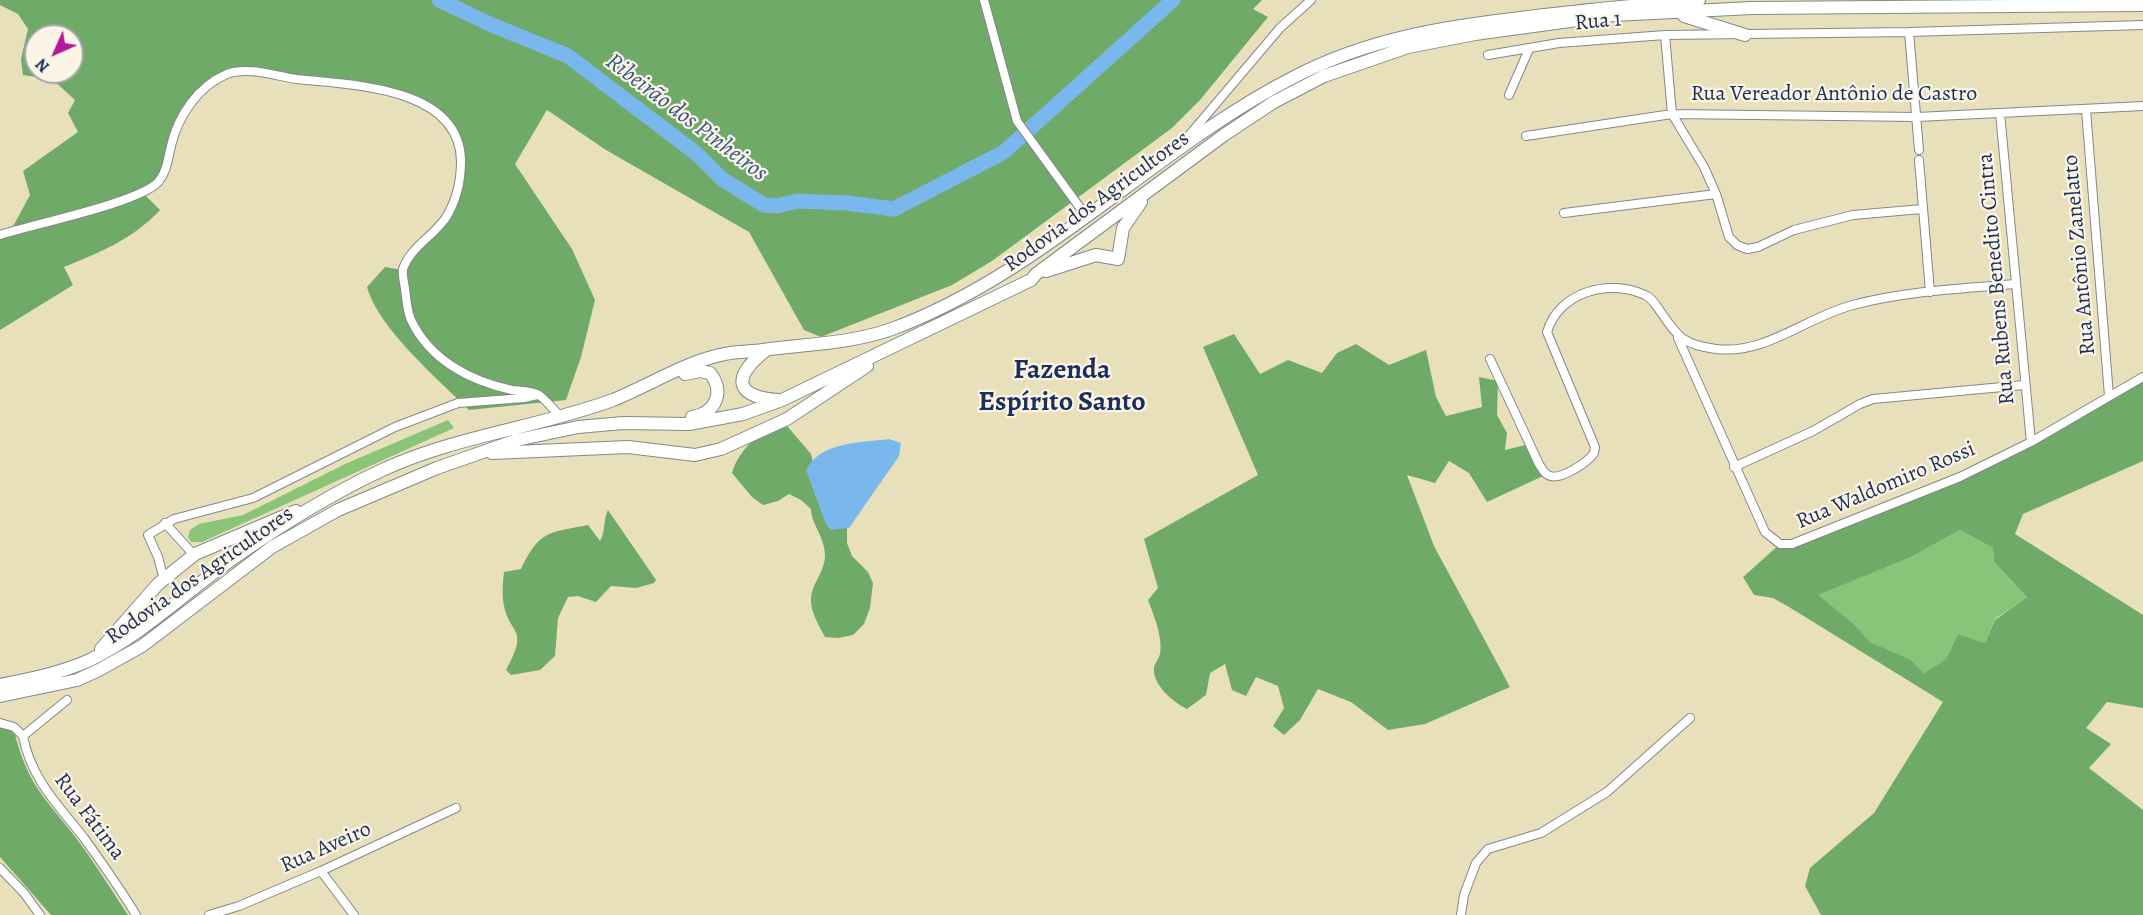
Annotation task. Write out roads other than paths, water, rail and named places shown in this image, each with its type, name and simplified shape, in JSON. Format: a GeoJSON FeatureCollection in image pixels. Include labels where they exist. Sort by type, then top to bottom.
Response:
{"type":"FeatureCollection","features":[{"type":"Feature","properties":{"kind":"main road","name":"Rodovia dos Agricultores"},"geometry":{"type":"LineString","coordinates":[[0,685],[47,676],[89,660],[128,639],[232,558],[317,504],[378,471],[424,451],[611,400],[723,354],[856,340],[919,318],[1015,266],[1181,145],[1296,76],[1353,51],[1397,37],[1450,26],[1603,7],[1699,0]]}},
{"type":"Feature","properties":{"kind":"main road","name":"Rodovia dos Agricultores"},"geometry":{"type":"LineString","coordinates":[[0,696],[77,680],[99,670],[142,646],[272,547],[338,510],[398,483],[473,458],[490,448],[578,427],[623,423],[688,424],[731,417],[782,400],[1000,297],[1031,280],[1224,135],[1274,102],[1324,76],[1358,63],[1408,47],[1476,34],[1614,15],[1678,14],[1752,8],[2143,5]]}},
{"type":"Feature","properties":{"kind":"main road"},"geometry":{"type":"LineString","coordinates":[[1678,14],[1745,35]]}},
{"type":"Feature","properties":{"kind":"main road"},"geometry":{"type":"LineString","coordinates":[[1036,274],[1096,255],[1118,260],[1123,228],[1147,193]]}},
{"type":"Feature","properties":{"kind":"main road"},"geometry":{"type":"LineString","coordinates":[[473,458],[496,452],[579,451],[607,447],[695,455],[721,449],[787,419],[910,338]]}},
{"type":"Feature","properties":{"kind":"main road"},"geometry":{"type":"LineString","coordinates":[[766,350],[748,364],[742,380],[745,389],[762,399],[782,400]]}},
{"type":"Feature","properties":{"kind":"main road"},"geometry":{"type":"LineString","coordinates":[[653,424],[700,416],[714,406],[719,396],[718,383],[710,374],[700,371],[662,378]]}},
{"type":"Feature","properties":{"kind":"main road"},"geometry":{"type":"LineString","coordinates":[[89,660],[164,580],[194,555],[264,522],[317,504]]}},
{"type":"Feature","properties":{"kind":"street"},"geometry":{"type":"LineString","coordinates":[[984,0],[1017,121],[1086,216]]}},
{"type":"Feature","properties":{"kind":"street"},"geometry":{"type":"LineString","coordinates":[[1181,145],[1280,28],[1311,0]]}},
{"type":"Feature","properties":{"kind":"street","name":"Rua 1"},"geometry":{"type":"LineString","coordinates":[[1488,56],[1559,43],[1665,35],[1909,32],[2143,25]]}},
{"type":"Feature","properties":{"kind":"street"},"geometry":{"type":"LineString","coordinates":[[1909,32],[1919,150]]}},
{"type":"Feature","properties":{"kind":"street"},"geometry":{"type":"LineString","coordinates":[[1665,35],[1672,114],[1704,167],[1716,194],[1729,237],[1747,249],[1758,247],[1794,230],[1827,220],[1853,215],[1922,209]]}},
{"type":"Feature","properties":{"kind":"street"},"geometry":{"type":"LineString","coordinates":[[1509,95],[1529,49]]}},
{"type":"Feature","properties":{"kind":"street"},"geometry":{"type":"LineString","coordinates":[[0,235],[123,200],[155,185],[168,164],[171,144],[188,108],[205,88],[226,75],[248,72],[393,93],[413,99],[439,114],[451,128],[458,142],[461,160],[455,199],[450,210],[443,221],[414,250],[403,270],[410,316],[417,331],[442,359],[465,374],[511,390],[538,394],[559,415]]}},
{"type":"Feature","properties":{"kind":"street","name":"Rua Vereador Antônio de Castro"},"geometry":{"type":"LineString","coordinates":[[1526,136],[1672,114],[1917,117],[2143,106]]}},
{"type":"Feature","properties":{"kind":"street","name":"Rua Antônio Zanelatto"},"geometry":{"type":"LineString","coordinates":[[2086,110],[2109,396]]}},
{"type":"Feature","properties":{"kind":"street","name":"Rua Rubens Benedito Cintra"},"geometry":{"type":"LineString","coordinates":[[2000,113],[2031,441]]}},
{"type":"Feature","properties":{"kind":"street"},"geometry":{"type":"LineString","coordinates":[[1919,160],[1930,292]]}},
{"type":"Feature","properties":{"kind":"street"},"geometry":{"type":"LineString","coordinates":[[1564,213],[1716,194]]}},
{"type":"Feature","properties":{"kind":"street"},"geometry":{"type":"LineString","coordinates":[[1678,338],[1692,345],[1742,349],[1781,336],[1826,313],[1844,307],[1930,292],[2015,284]]}},
{"type":"Feature","properties":{"kind":"street","name":"Rua Waldomiro Rossi"},"geometry":{"type":"LineString","coordinates":[[1490,359],[1546,475],[1552,477],[1563,474],[1594,456],[1594,447],[1547,332],[1558,310],[1577,295],[1590,289],[1606,288],[1634,292],[1652,299],[1678,338],[1765,532],[1780,544],[1792,544],[1960,477],[2031,441],[2143,377]]}},
{"type":"Feature","properties":{"kind":"street"},"geometry":{"type":"LineString","coordinates":[[1734,467],[1813,431],[1860,404],[1874,399],[2024,385]]}},
{"type":"Feature","properties":{"kind":"street"},"geometry":{"type":"LineString","coordinates":[[164,580],[158,557],[147,535],[165,523],[254,498],[395,427],[458,403],[524,398],[538,394]]}},
{"type":"Feature","properties":{"kind":"street"},"geometry":{"type":"LineString","coordinates":[[165,523],[194,555]]}},
{"type":"Feature","properties":{"kind":"street"},"geometry":{"type":"LineString","coordinates":[[0,723],[14,727],[23,736],[67,700]]}},
{"type":"Feature","properties":{"kind":"street"},"geometry":{"type":"LineString","coordinates":[[1461,915],[1464,895],[1476,863],[1488,849],[1541,833],[1607,792],[1690,718]]}},
{"type":"Feature","properties":{"kind":"street","name":"Rua Fátima"},"geometry":{"type":"LineString","coordinates":[[23,736],[32,767],[43,788],[103,865],[136,915]]}},
{"type":"Feature","properties":{"kind":"street","name":"Rua Aveiro"},"geometry":{"type":"LineString","coordinates":[[209,915],[239,906],[321,871],[456,808]]}},
{"type":"Feature","properties":{"kind":"street"},"geometry":{"type":"LineString","coordinates":[[0,868],[24,893],[40,915]]}},
{"type":"Feature","properties":{"kind":"street"},"geometry":{"type":"LineString","coordinates":[[321,871],[354,915]]}},
{"type":"Feature","properties":{"kind":"water"},"geometry":{"type":"Polygon","coordinates":[[[889,439],[901,443],[899,456],[849,528],[831,530],[826,524],[806,470],[821,453],[831,449],[842,445],[889,439]]]}},
{"type":"Feature","properties":{"kind":"waterway","name":"Ribeirão dos Pinheiros"},"geometry":{"type":"LineString","coordinates":[[439,0],[492,25],[568,56],[697,154],[722,179],[764,205],[777,206],[797,201],[847,203],[894,209],[1004,152],[1173,0]]}},
{"type":"Feature","properties":{"kind":"district","name":"Fazenda Espírito Santo"},"geometry":{"type":"Point","coordinates":[1062,387]}}]}
